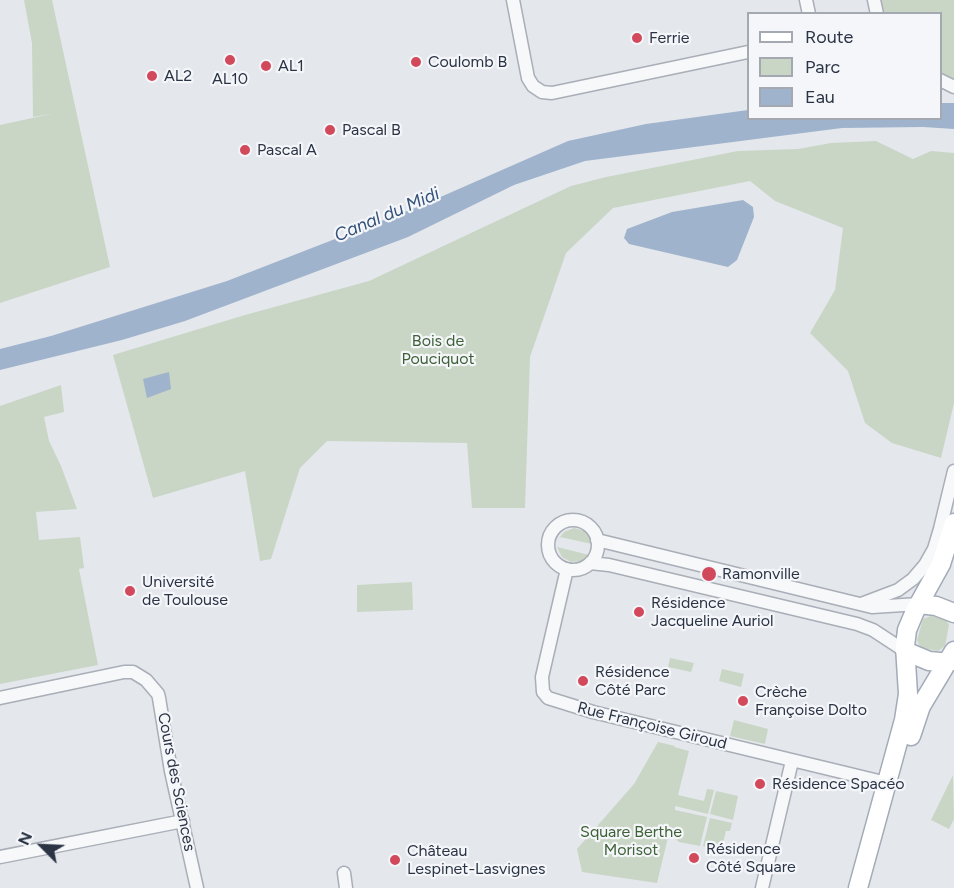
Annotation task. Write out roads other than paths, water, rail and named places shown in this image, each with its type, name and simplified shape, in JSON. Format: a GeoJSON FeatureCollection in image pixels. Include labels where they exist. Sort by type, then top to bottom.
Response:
{"type":"FeatureCollection","features":[{"type":"Feature","properties":{"kind":"main road"},"geometry":{"type":"LineString","coordinates":[[858,888],[907,703],[905,651],[907,630],[941,564],[954,523]]}},
{"type":"Feature","properties":{"kind":"main road"},"geometry":{"type":"LineString","coordinates":[[919,604],[936,606],[954,613]]}},
{"type":"Feature","properties":{"kind":"main road"},"geometry":{"type":"LineString","coordinates":[[905,651],[929,661],[952,658]]}},
{"type":"Feature","properties":{"kind":"main road"},"geometry":{"type":"LineString","coordinates":[[868,888],[916,718],[921,706],[952,658]]}},
{"type":"Feature","properties":{"kind":"street"},"geometry":{"type":"LineString","coordinates":[[513,0],[528,78],[533,86],[542,92],[552,93],[747,52]]}},
{"type":"Feature","properties":{"kind":"street"},"geometry":{"type":"LineString","coordinates":[[860,605],[898,590],[910,582],[925,565],[938,536],[954,471]]}},
{"type":"Feature","properties":{"kind":"street"},"geometry":{"type":"LineString","coordinates":[[568,521],[582,522],[592,530],[597,540],[597,551],[590,563],[582,568],[567,570],[554,561],[550,555],[549,540],[554,530],[568,521]]}},
{"type":"Feature","properties":{"kind":"street"},"geometry":{"type":"LineString","coordinates":[[597,540],[860,605],[872,607],[919,604]]}},
{"type":"Feature","properties":{"kind":"street"},"geometry":{"type":"LineString","coordinates":[[590,563],[609,565],[857,624],[873,630],[905,651]]}},
{"type":"Feature","properties":{"kind":"street","name":"Rue Françoise Giroud"},"geometry":{"type":"LineString","coordinates":[[567,570],[542,677],[543,692],[548,698],[593,712],[887,783]]}},
{"type":"Feature","properties":{"kind":"street","name":"Cours des Sciences"},"geometry":{"type":"LineString","coordinates":[[0,698],[124,672],[133,672],[146,680],[158,694],[171,771],[198,888]]}},
{"type":"Feature","properties":{"kind":"street"},"geometry":{"type":"LineString","coordinates":[[762,888],[792,760]]}},
{"type":"Feature","properties":{"kind":"street"},"geometry":{"type":"LineString","coordinates":[[0,857],[183,821]]}},
{"type":"Feature","properties":{"kind":"street"},"geometry":{"type":"LineString","coordinates":[[344,873],[346,888]]}},
{"type":"Feature","properties":{"kind":"water"},"geometry":{"type":"Polygon","coordinates":[[[942,103],[954,103],[954,129],[842,128],[585,161],[514,185],[408,237],[185,321],[122,340],[0,370],[0,349],[51,336],[227,281],[420,206],[568,141],[646,124],[747,110],[747,120],[942,120],[942,103]]]}},
{"type":"Feature","properties":{"kind":"water"},"geometry":{"type":"Polygon","coordinates":[[[743,200],[753,207],[754,217],[737,260],[728,267],[629,244],[624,238],[627,229],[672,212],[743,200]]]}},
{"type":"Feature","properties":{"kind":"water"},"geometry":{"type":"Polygon","coordinates":[[[169,372],[171,389],[147,398],[143,379],[169,372]]]}},
{"type":"Feature","properties":{"kind":"place","name":"Ferrie"},"geometry":{"type":"Point","coordinates":[637,38]}},
{"type":"Feature","properties":{"kind":"place","name":"AL10"},"geometry":{"type":"Point","coordinates":[230,60]}},
{"type":"Feature","properties":{"kind":"place","name":"Coulomb B"},"geometry":{"type":"Point","coordinates":[416,62]}},
{"type":"Feature","properties":{"kind":"place","name":"AL1"},"geometry":{"type":"Point","coordinates":[266,66]}},
{"type":"Feature","properties":{"kind":"place","name":"AL2"},"geometry":{"type":"Point","coordinates":[152,76]}},
{"type":"Feature","properties":{"kind":"place","name":"Pascal B"},"geometry":{"type":"Point","coordinates":[330,130]}},
{"type":"Feature","properties":{"kind":"place","name":"Pascal A"},"geometry":{"type":"Point","coordinates":[245,150]}},
{"type":"Feature","properties":{"kind":"place","name":"Ramonville"},"geometry":{"type":"Point","coordinates":[709,574]}},
{"type":"Feature","properties":{"kind":"place","name":"Université de Toulouse"},"geometry":{"type":"Point","coordinates":[130,591]}},
{"type":"Feature","properties":{"kind":"place","name":"Résidence Jacqueline Auriol"},"geometry":{"type":"Point","coordinates":[639,612]}},
{"type":"Feature","properties":{"kind":"place","name":"Résidence Côté Parc"},"geometry":{"type":"Point","coordinates":[583,681]}},
{"type":"Feature","properties":{"kind":"place","name":"Crèche Françoise Dolto"},"geometry":{"type":"Point","coordinates":[743,701]}},
{"type":"Feature","properties":{"kind":"place","name":"Résidence Spacéo"},"geometry":{"type":"Point","coordinates":[760,784]}},
{"type":"Feature","properties":{"kind":"place","name":"Résidence Côté Square"},"geometry":{"type":"Point","coordinates":[694,858]}},
{"type":"Feature","properties":{"kind":"place","name":"Château Lespinet-Lasvignes"},"geometry":{"type":"Point","coordinates":[395,860]}},
{"type":"Feature","properties":{"kind":"water label","name":"Canal du Midi"},"geometry":{"type":"Point","coordinates":[387,215]}},
{"type":"Feature","properties":{"kind":"park label","name":"Bois de Pouciquot"},"geometry":{"type":"Point","coordinates":[438,350]}},
{"type":"Feature","properties":{"kind":"park label","name":"Square Berthe Morisot"},"geometry":{"type":"Point","coordinates":[631,841]}}]}
